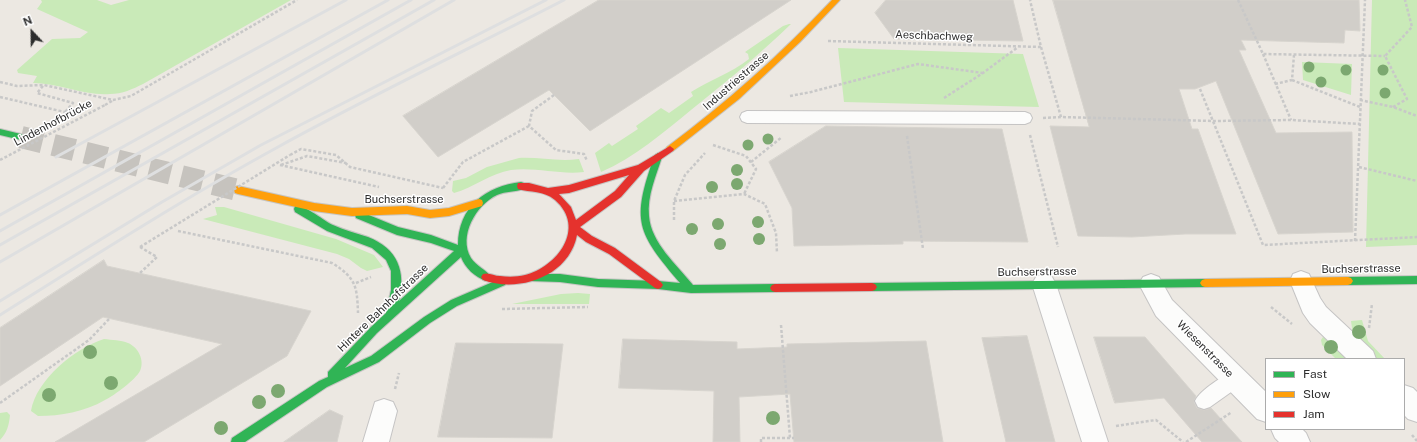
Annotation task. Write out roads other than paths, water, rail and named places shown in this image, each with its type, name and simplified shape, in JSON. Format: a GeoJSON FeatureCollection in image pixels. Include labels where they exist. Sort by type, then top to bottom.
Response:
{"type":"FeatureCollection","features":[{"type":"Feature","properties":{"kind":"main road","name":"Industriestrasse"},"geometry":{"type":"LineString","coordinates":[[549,191],[569,189],[641,168],[658,157],[695,131],[738,96],[799,40],[836,0]]}},
{"type":"Feature","properties":{"kind":"main road"},"geometry":{"type":"LineString","coordinates":[[0,132],[21,137]]}},
{"type":"Feature","properties":{"kind":"main road"},"geometry":{"type":"LineString","coordinates":[[658,157],[646,192],[643,218],[649,237],[692,289]]}},
{"type":"Feature","properties":{"kind":"main road","name":"Industriestrasse"},"geometry":{"type":"LineString","coordinates":[[573,227],[609,202],[624,189],[641,168]]}},
{"type":"Feature","properties":{"kind":"main road"},"geometry":{"type":"LineString","coordinates":[[520,186],[535,187],[549,191],[566,205],[571,216],[573,227],[571,242],[563,257],[550,269],[534,278],[518,282],[502,282],[488,278],[476,271],[467,262],[462,250],[461,240],[466,220],[479,203],[492,194],[506,188],[520,186]]}},
{"type":"Feature","properties":{"kind":"main road","name":"Buchserstrasse"},"geometry":{"type":"LineString","coordinates":[[238,190],[314,207],[352,212],[407,210],[430,214],[449,212],[479,203]]}},
{"type":"Feature","properties":{"kind":"main road","name":"Buchserstrasse"},"geometry":{"type":"LineString","coordinates":[[283,201],[331,228],[362,238],[383,248],[394,260],[397,280],[397,287],[390,316]]}},
{"type":"Feature","properties":{"kind":"main road","name":"Buchserstrasse"},"geometry":{"type":"LineString","coordinates":[[352,212],[397,231],[462,250]]}},
{"type":"Feature","properties":{"kind":"main road","name":"Buchserstrasse"},"geometry":{"type":"LineString","coordinates":[[573,227],[589,239],[612,251],[658,284]]}},
{"type":"Feature","properties":{"kind":"main road","name":"Hintere Bahnhofstrasse"},"geometry":{"type":"LineString","coordinates":[[323,384],[365,339],[462,250]]}},
{"type":"Feature","properties":{"kind":"main road","name":"Buchserstrasse"},"geometry":{"type":"LineString","coordinates":[[534,278],[560,278],[598,283],[658,284],[692,289],[1417,280]]}},
{"type":"Feature","properties":{"kind":"main road"},"geometry":{"type":"LineString","coordinates":[[537,288],[576,280]]}},
{"type":"Feature","properties":{"kind":"main road","name":"Hintere Bahnhofstrasse"},"geometry":{"type":"LineString","coordinates":[[236,442],[323,384],[376,359],[427,320],[464,298],[502,282]]}},
{"type":"Feature","properties":{"kind":"main road"},"geometry":{"type":"LineString","coordinates":[[464,298],[492,296]]}},
{"type":"Feature","properties":{"kind":"street"},"geometry":{"type":"LineString","coordinates":[[1301,281],[1311,305],[1318,315],[1363,358]]}},
{"type":"Feature","properties":{"kind":"street"},"geometry":{"type":"LineString","coordinates":[[1044,284],[1093,436]]}},
{"type":"Feature","properties":{"kind":"street","name":"Wiesenstrasse"},"geometry":{"type":"LineString","coordinates":[[1151,284],[1164,308],[1260,404]]}},
{"type":"Feature","properties":{"kind":"street"},"geometry":{"type":"LineString","coordinates":[[1405,398],[1417,410]]}},
{"type":"Feature","properties":{"kind":"street"},"geometry":{"type":"LineString","coordinates":[[376,442],[384,411]]}},
{"type":"Feature","properties":{"kind":"street"},"geometry":{"type":"LineString","coordinates":[[1285,430],[1297,442]]}},
{"type":"Feature","properties":{"kind":"lane"},"geometry":{"type":"LineString","coordinates":[[747,117],[808,116],[1026,118]]}},
{"type":"Feature","properties":{"kind":"lane"},"geometry":{"type":"LineString","coordinates":[[1204,401],[1235,379]]}},
{"type":"Feature","properties":{"kind":"tunnel"},"geometry":{"type":"LineString","coordinates":[[21,137],[238,190]]}},
{"type":"Feature","properties":{"kind":"railway"},"geometry":{"type":"LineString","coordinates":[[56,157],[346,0]]}},
{"type":"Feature","properties":{"kind":"railway"},"geometry":{"type":"LineString","coordinates":[[0,215],[388,0]]}},
{"type":"Feature","properties":{"kind":"railway"},"geometry":{"type":"LineString","coordinates":[[0,231],[411,0]]}},
{"type":"Feature","properties":{"kind":"railway"},"geometry":{"type":"LineString","coordinates":[[0,245],[434,0]]}},
{"type":"Feature","properties":{"kind":"railway"},"geometry":{"type":"LineString","coordinates":[[0,262],[454,0]]}},
{"type":"Feature","properties":{"kind":"railway"},"geometry":{"type":"LineString","coordinates":[[0,301],[162,202],[261,145],[546,0]]}},
{"type":"Feature","properties":{"kind":"railway"},"geometry":{"type":"LineString","coordinates":[[0,315],[207,187],[349,109],[564,0]]}}]}
